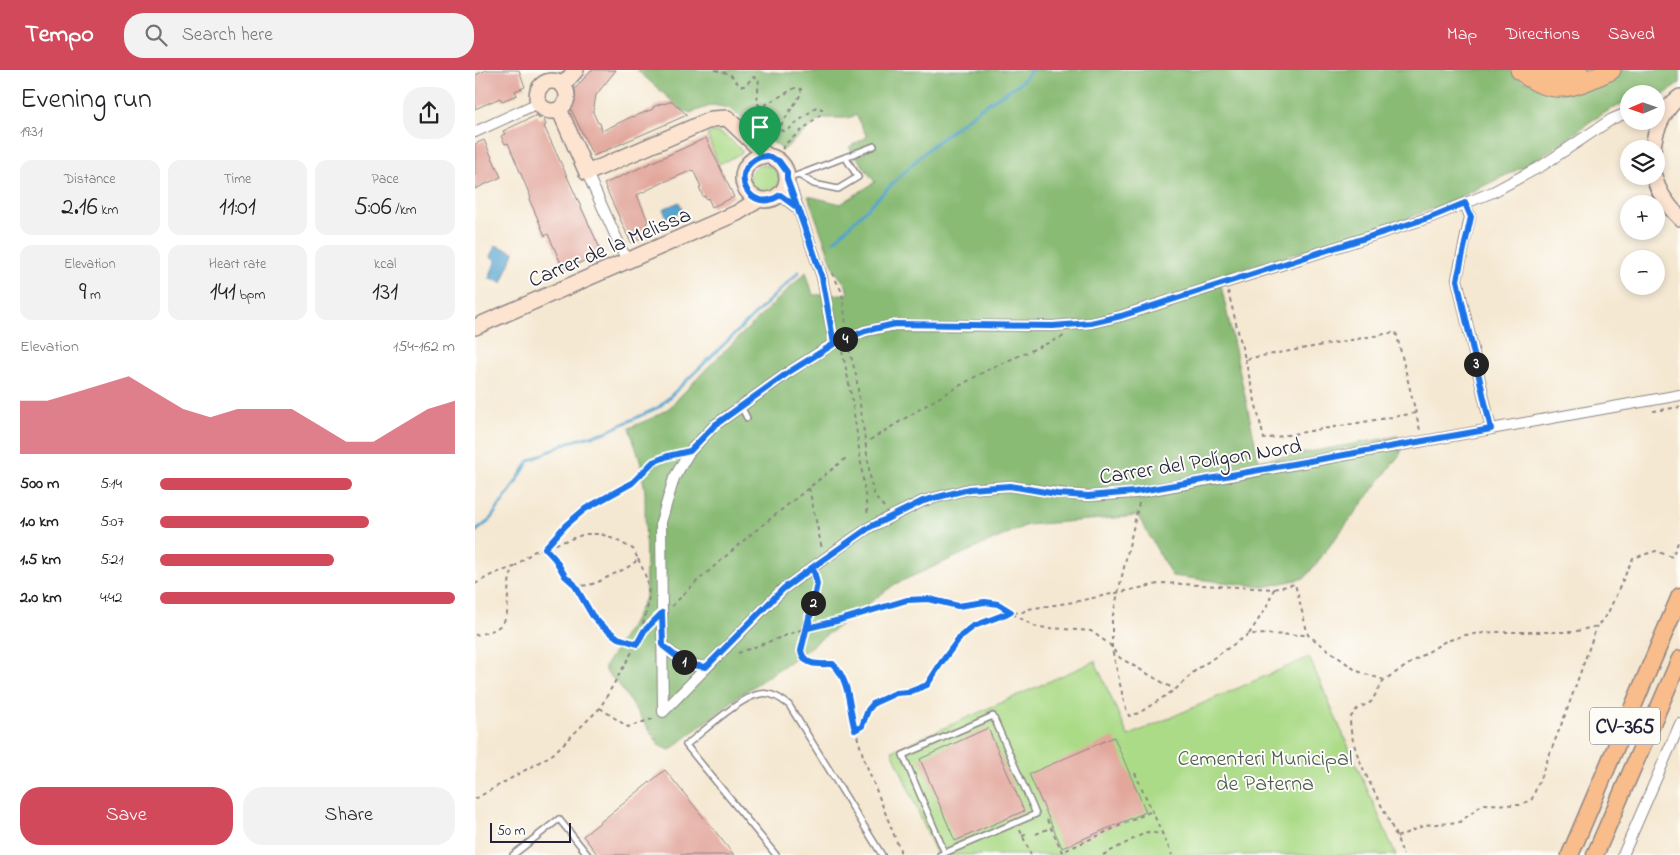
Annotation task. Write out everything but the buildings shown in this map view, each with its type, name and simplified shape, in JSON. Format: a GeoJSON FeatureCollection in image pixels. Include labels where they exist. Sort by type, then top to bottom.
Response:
{"type":"FeatureCollection","features":[{"type":"Feature","properties":{"kind":"highway"},"geometry":{"type":"LineString","coordinates":[[1520,70],[1531,80],[1546,86],[1559,88],[1581,83],[1611,70]]}},
{"type":"Feature","properties":{"kind":"highway"},"geometry":{"type":"LineString","coordinates":[[1540,70],[1556,74],[1578,70]]}},
{"type":"Feature","properties":{"kind":"main road","name":"CV-365"},"geometry":{"type":"LineString","coordinates":[[1570,855],[1680,596]]}},
{"type":"Feature","properties":{"kind":"main road","name":"CV-365"},"geometry":{"type":"LineString","coordinates":[[1595,855],[1680,659]]}},
{"type":"Feature","properties":{"kind":"street"},"geometry":{"type":"LineString","coordinates":[[563,85],[576,70]]}},
{"type":"Feature","properties":{"kind":"street"},"geometry":{"type":"LineString","coordinates":[[545,75],[563,85],[567,94],[566,103],[559,109],[551,112],[543,109],[537,103],[537,89],[545,75]]}},
{"type":"Feature","properties":{"kind":"street"},"geometry":{"type":"LineString","coordinates":[[1665,110],[1680,97]]}},
{"type":"Feature","properties":{"kind":"street"},"geometry":{"type":"LineString","coordinates":[[475,132],[537,103]]}},
{"type":"Feature","properties":{"kind":"street"},"geometry":{"type":"LineString","coordinates":[[559,109],[627,261]]}},
{"type":"Feature","properties":{"kind":"street"},"geometry":{"type":"LineString","coordinates":[[663,712],[661,522],[674,478],[690,451],[715,425],[840,341],[865,331],[895,324],[1053,326],[1091,323],[1121,316],[1431,217],[1493,192],[1543,165],[1612,119],[1620,116]]}},
{"type":"Feature","properties":{"kind":"street"},"geometry":{"type":"LineString","coordinates":[[587,173],[712,119],[727,118],[774,154],[793,177],[799,209],[822,277],[840,341]]}},
{"type":"Feature","properties":{"kind":"street"},"geometry":{"type":"LineString","coordinates":[[774,154],[753,160],[745,171],[744,185],[747,191],[758,200],[770,200],[780,195],[793,177]]}},
{"type":"Feature","properties":{"kind":"street"},"geometry":{"type":"LineString","coordinates":[[1657,185],[1668,206],[1680,218]]}},
{"type":"Feature","properties":{"kind":"street"},"geometry":{"type":"LineString","coordinates":[[780,195],[799,209]]}},
{"type":"Feature","properties":{"kind":"street","name":"Carrer de la Melissa"},"geometry":{"type":"LineString","coordinates":[[475,327],[737,213],[758,200]]}},
{"type":"Feature","properties":{"kind":"street"},"geometry":{"type":"LineString","coordinates":[[1465,203],[1471,217],[1457,280],[1491,429]]}},
{"type":"Feature","properties":{"kind":"street","name":"Carrer del Polígon Nord"},"geometry":{"type":"LineString","coordinates":[[663,712],[783,589],[870,527],[923,501],[969,489],[1010,486],[1057,494],[1088,496],[1135,492],[1680,395]]}},
{"type":"Feature","properties":{"kind":"street"},"geometry":{"type":"LineString","coordinates":[[663,646],[686,664],[706,667]]}},
{"type":"Feature","properties":{"kind":"street"},"geometry":{"type":"LineString","coordinates":[[1623,855],[1680,724]]}},
{"type":"Feature","properties":{"kind":"lane"},"geometry":{"type":"LineString","coordinates":[[793,177],[874,146]]}},
{"type":"Feature","properties":{"kind":"lane"},"geometry":{"type":"LineString","coordinates":[[793,177],[839,189],[858,177],[845,157]]}},
{"type":"Feature","properties":{"kind":"lane"},"geometry":{"type":"LineString","coordinates":[[741,406],[747,418]]}},
{"type":"Feature","properties":{"kind":"lane"},"geometry":{"type":"LineString","coordinates":[[776,855],[686,745],[745,699],[761,694],[774,695],[789,705],[882,855]]}},
{"type":"Feature","properties":{"kind":"lane"},"geometry":{"type":"LineString","coordinates":[[993,716],[1036,814],[943,854],[903,755],[993,716]]}},
{"type":"Feature","properties":{"kind":"lane"},"geometry":{"type":"LineString","coordinates":[[513,855],[559,818],[589,855]]}},
{"type":"Feature","properties":{"kind":"path"},"geometry":{"type":"LineString","coordinates":[[715,70],[730,74],[740,86],[745,86],[753,77],[759,78],[757,103],[760,106],[795,88],[801,89],[801,94],[781,125],[783,132],[816,107],[822,109],[820,115],[774,154]]}},
{"type":"Feature","properties":{"kind":"path"},"geometry":{"type":"LineString","coordinates":[[1226,282],[1264,438],[1416,413]]}},
{"type":"Feature","properties":{"kind":"path"},"geometry":{"type":"LineString","coordinates":[[870,440],[989,369],[1063,338],[1073,325]]}},
{"type":"Feature","properties":{"kind":"path"},"geometry":{"type":"LineString","coordinates":[[1245,359],[1396,332],[1423,441]]}},
{"type":"Feature","properties":{"kind":"path"},"geometry":{"type":"LineString","coordinates":[[840,341],[856,375],[871,483],[875,497],[895,515]]}},
{"type":"Feature","properties":{"kind":"path"},"geometry":{"type":"LineString","coordinates":[[840,341],[851,391],[855,431],[870,527]]}},
{"type":"Feature","properties":{"kind":"path"},"geometry":{"type":"LineString","coordinates":[[545,548],[566,525],[585,509],[632,483],[653,462],[690,451]]}},
{"type":"Feature","properties":{"kind":"path"},"geometry":{"type":"LineString","coordinates":[[475,799],[553,754],[600,708],[644,631],[701,578],[846,458]]}},
{"type":"Feature","properties":{"kind":"path"},"geometry":{"type":"LineString","coordinates":[[809,488],[825,558]]}},
{"type":"Feature","properties":{"kind":"path"},"geometry":{"type":"LineString","coordinates":[[1139,503],[1112,620],[1112,648],[1129,716],[1139,713],[1176,689],[1196,670],[1249,634],[1266,608],[1274,589]]}},
{"type":"Feature","properties":{"kind":"path"},"geometry":{"type":"LineString","coordinates":[[475,584],[493,574],[514,567],[533,552],[585,534],[601,534],[633,549],[644,570],[650,592],[637,644]]}},
{"type":"Feature","properties":{"kind":"path"},"geometry":{"type":"LineString","coordinates":[[1397,837],[1425,825],[1460,822],[1483,804],[1520,805],[1531,799],[1567,710],[1597,626],[1607,614],[1633,558],[1656,551],[1672,557],[1680,538]]}},
{"type":"Feature","properties":{"kind":"path"},"geometry":{"type":"LineString","coordinates":[[545,548],[555,559],[565,576],[574,584],[592,615],[602,626],[618,638],[637,644]]}},
{"type":"Feature","properties":{"kind":"path"},"geometry":{"type":"LineString","coordinates":[[574,584],[596,584],[632,566],[638,559]]}},
{"type":"Feature","properties":{"kind":"path"},"geometry":{"type":"LineString","coordinates":[[475,635],[499,628],[505,621],[511,573],[514,567]]}},
{"type":"Feature","properties":{"kind":"path"},"geometry":{"type":"LineString","coordinates":[[813,567],[817,584],[801,651],[803,658],[806,662],[812,664],[833,664],[839,670],[848,688],[855,730],[867,767],[901,850],[900,855]]}},
{"type":"Feature","properties":{"kind":"path"},"geometry":{"type":"LineString","coordinates":[[855,730],[862,726],[868,710],[874,703],[896,693],[909,692],[927,685],[961,636],[974,626],[1011,612],[1023,612],[1028,609],[1163,584],[1274,589],[1295,584],[1308,635]]}},
{"type":"Feature","properties":{"kind":"path"},"geometry":{"type":"LineString","coordinates":[[738,653],[808,628],[907,600],[929,599],[958,606],[985,602],[998,604],[1037,627],[1091,631],[1112,648],[1120,658],[1176,689]]}},
{"type":"Feature","properties":{"kind":"path"},"geometry":{"type":"LineString","coordinates":[[1403,855],[1397,837],[1353,743],[1350,718],[1357,709],[1371,702],[1384,680],[1444,642],[1465,635],[1494,632],[1573,632],[1597,626]]}},
{"type":"Feature","properties":{"kind":"path"},"geometry":{"type":"LineString","coordinates":[[1249,634],[1308,635],[1357,671],[1384,680]]}},
{"type":"Feature","properties":{"kind":"path"},"geometry":{"type":"LineString","coordinates":[[600,708],[627,727],[653,720],[663,712]]}},
{"type":"Feature","properties":{"kind":"path"},"geometry":{"type":"LineString","coordinates":[[1135,773],[1172,855]]}},
{"type":"Feature","properties":{"kind":"path"},"geometry":{"type":"LineString","coordinates":[[1047,820],[1061,852],[1152,811]]}},
{"type":"Feature","properties":{"kind":"path"},"geometry":{"type":"LineString","coordinates":[[1036,834],[1051,828]]}},
{"type":"Feature","properties":{"kind":"path"},"geometry":{"type":"LineString","coordinates":[[1020,830],[1031,855]]}},
{"type":"Feature","properties":{"kind":"path"},"geometry":{"type":"LineString","coordinates":[[1103,855],[1147,832],[1162,834]]}},
{"type":"Feature","properties":{"kind":"path"},"geometry":{"type":"LineString","coordinates":[[1022,836],[1029,834]]}},
{"type":"Feature","properties":{"kind":"green space"},"geometry":{"type":"Polygon","coordinates":[[[637,70],[757,70],[804,73],[851,70],[1509,70],[1523,81],[1581,89],[1621,70],[1680,70],[1680,83],[1665,94],[1665,85],[1620,85],[1620,105],[1591,121],[1562,143],[1527,165],[1450,202],[1376,230],[1219,276],[1259,461],[1398,436],[1401,453],[1305,578],[1264,587],[1172,576],[1138,516],[1027,525],[895,584],[798,656],[739,696],[670,750],[660,746],[619,685],[605,671],[605,666],[634,620],[646,596],[645,492],[640,460],[629,428],[669,408],[710,365],[806,272],[813,295],[848,294],[846,285],[835,271],[808,196],[841,204],[875,182],[849,147],[867,137],[856,115],[848,118],[821,118],[783,150],[729,108],[713,105],[690,113],[681,109],[637,70]]]}},
{"type":"Feature","properties":{"kind":"green space"},"geometry":{"type":"Polygon","coordinates":[[[712,132],[720,133],[728,138],[742,150],[742,153],[719,164],[707,135],[712,132]]]}},
{"type":"Feature","properties":{"kind":"green space"},"geometry":{"type":"Polygon","coordinates":[[[764,165],[774,170],[779,180],[774,190],[764,195],[754,190],[749,180],[754,170],[764,165]]]}},
{"type":"Feature","properties":{"kind":"green space","name":"Cementeri Municipal de Paterna"},"geometry":{"type":"Polygon","coordinates":[[[1309,657],[1396,855],[937,855],[892,751],[1095,661],[1128,736],[1309,657]]]}},
{"type":"Feature","properties":{"kind":"water"},"geometry":{"type":"Polygon","coordinates":[[[679,202],[683,211],[667,218],[663,209],[679,202]]]}},
{"type":"Feature","properties":{"kind":"water"},"geometry":{"type":"Polygon","coordinates":[[[495,245],[514,252],[502,283],[489,278],[496,260],[491,257],[495,245]]]}},
{"type":"Feature","properties":{"kind":"waterway"},"geometry":{"type":"LineString","coordinates":[[834,241],[929,148],[981,108],[1020,83],[1032,70]]}},
{"type":"Feature","properties":{"kind":"waterway"},"geometry":{"type":"LineString","coordinates":[[475,532],[489,521],[529,461],[569,442],[606,432],[659,407],[799,272]]}},
{"type":"Feature","properties":{"kind":"route"},"geometry":{"type":"LineString","coordinates":[[760,157],[748,164],[743,178],[744,185],[747,191],[758,200],[770,200],[780,195],[799,209],[822,277],[834,344],[865,331],[895,324],[1053,326],[1091,323],[1121,316],[1431,217],[1465,203],[1471,217],[1457,280],[1491,429],[1135,492],[1088,496],[1057,494],[1010,486],[969,489],[923,501],[870,527],[813,567],[817,584],[801,651],[806,662],[812,664],[833,664],[839,670],[848,688],[855,730],[862,726],[868,710],[874,703],[896,693],[909,692],[927,685],[961,636],[974,626],[1011,612],[998,604],[985,602],[958,606],[929,599],[907,600],[808,628],[817,584],[813,567],[783,589],[706,667],[686,664],[663,646],[662,613],[644,631],[637,644],[618,638],[602,626],[592,615],[574,584],[565,576],[555,559],[545,548],[553,537],[585,509],[632,483],[653,462],[690,451],[715,425],[789,372],[834,344],[822,277],[799,209],[787,179],[787,172],[784,166],[774,158],[760,157]]}}]}
